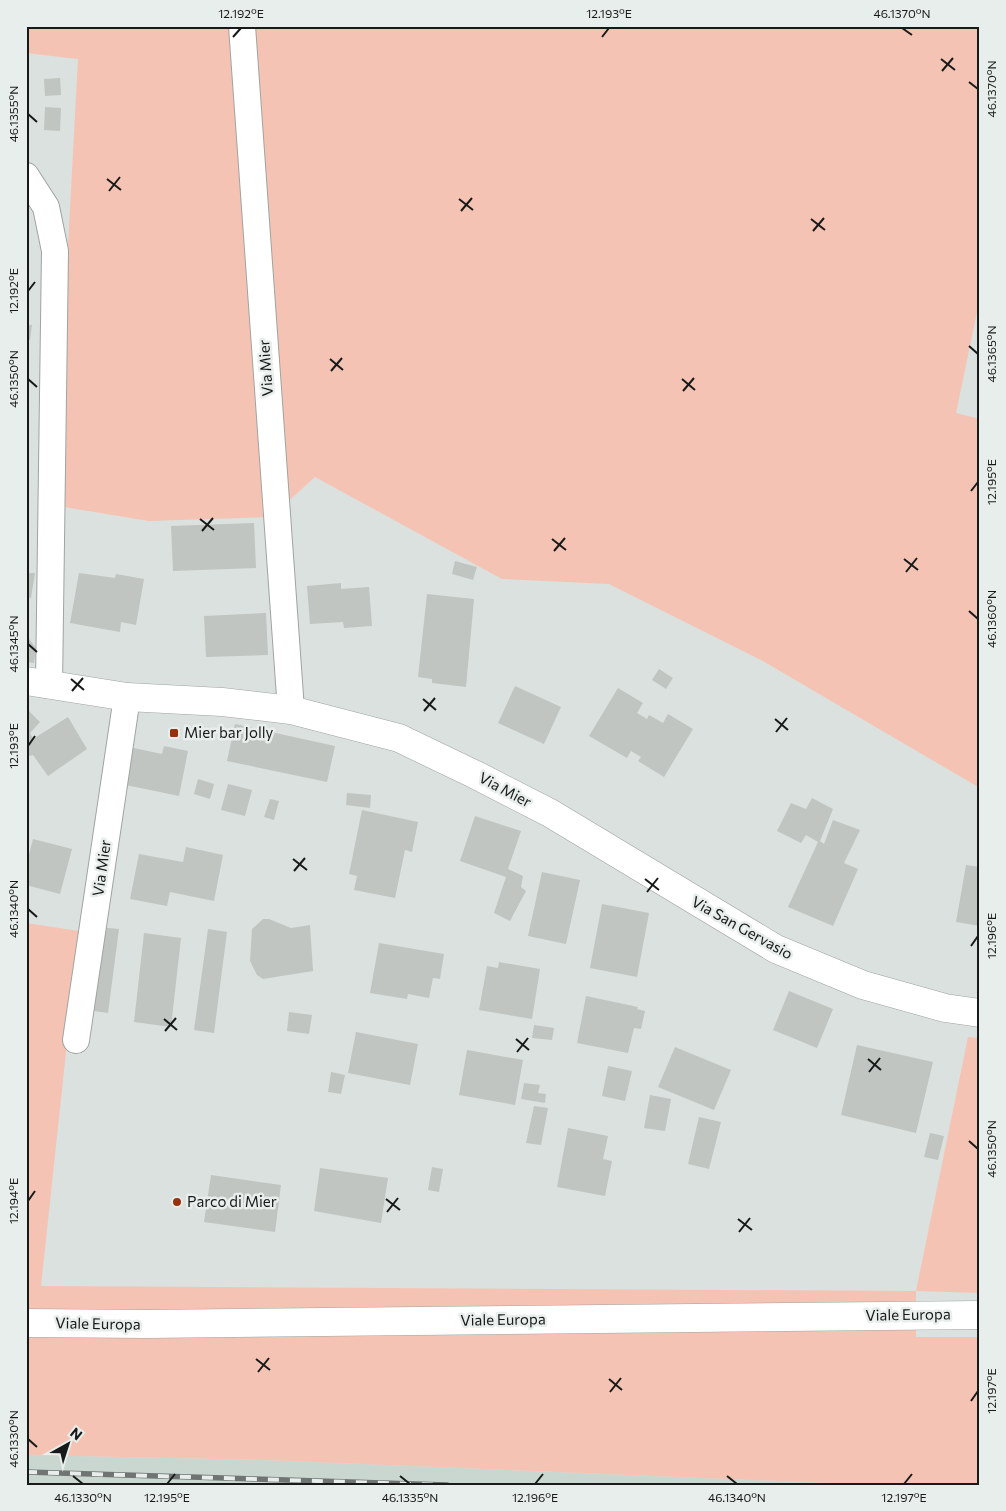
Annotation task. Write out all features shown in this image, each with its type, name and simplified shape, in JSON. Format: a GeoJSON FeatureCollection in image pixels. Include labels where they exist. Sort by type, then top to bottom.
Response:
{"type":"FeatureCollection","features":[{"type":"Feature","properties":{"kind":"street","name":"Via Mier"},"geometry":{"type":"LineString","coordinates":[[242,26],[291,710]]}},
{"type":"Feature","properties":{"kind":"street","name":"Via Mier"},"geometry":{"type":"LineString","coordinates":[[26,176],[46,207],[55,251],[38,683],[127,697],[222,702],[291,710],[399,738],[550,813]]}},
{"type":"Feature","properties":{"kind":"street","name":"Via Mier"},"geometry":{"type":"LineString","coordinates":[[76,1040],[127,697]]}},
{"type":"Feature","properties":{"kind":"street","name":"Via San Gervasio"},"geometry":{"type":"LineString","coordinates":[[550,813],[776,949],[863,985],[945,1008],[980,1013]]}},
{"type":"Feature","properties":{"kind":"street","name":"Viale Europa"},"geometry":{"type":"LineString","coordinates":[[26,1323],[177,1324],[980,1314]]}},
{"type":"Feature","properties":{"kind":"shaded area"},"geometry":{"type":"Polygon","coordinates":[[[26,26],[980,26],[980,298],[956,413],[980,419],[980,788],[761,660],[609,584],[502,579],[315,477],[271,517],[149,521],[58,506],[60,396],[78,59],[26,53],[26,26]]]}},
{"type":"Feature","properties":{"kind":"shaded area"},"geometry":{"type":"Polygon","coordinates":[[[26,923],[79,931],[41,1286],[916,1291],[916,1337],[980,1337],[980,1485],[877,1485],[263,1460],[26,1455],[26,923]]]}},
{"type":"Feature","properties":{"kind":"shaded area"},"geometry":{"type":"Polygon","coordinates":[[[968,1037],[980,1038],[980,1293],[916,1291],[968,1037]]]}},
{"type":"Feature","properties":{"kind":"shaded area"},"geometry":{"type":"Polygon","coordinates":[[[26,1455],[263,1460],[877,1485],[26,1485],[26,1455]]]}},
{"type":"Feature","properties":{"kind":"building"},"geometry":{"type":"Polygon","coordinates":[[[60,78],[61,95],[45,96],[44,79],[60,78]]]}},
{"type":"Feature","properties":{"kind":"building"},"geometry":{"type":"Polygon","coordinates":[[[45,107],[61,108],[60,131],[44,130],[45,107]]]}},
{"type":"Feature","properties":{"kind":"building"},"geometry":{"type":"Polygon","coordinates":[[[26,325],[32,325],[30,340],[26,339],[26,325]]]}},
{"type":"Feature","properties":{"kind":"building"},"geometry":{"type":"Polygon","coordinates":[[[254,523],[256,568],[173,571],[171,526],[254,523]]]}},
{"type":"Feature","properties":{"kind":"building"},"geometry":{"type":"Polygon","coordinates":[[[455,561],[477,567],[473,580],[452,574],[455,561]]]}},
{"type":"Feature","properties":{"kind":"building"},"geometry":{"type":"Polygon","coordinates":[[[26,566],[29,566],[28,573],[35,573],[31,598],[26,597],[26,566]]]}},
{"type":"Feature","properties":{"kind":"building"},"geometry":{"type":"Polygon","coordinates":[[[79,573],[115,578],[116,574],[144,579],[136,625],[121,622],[120,632],[70,623],[79,573]]]}},
{"type":"Feature","properties":{"kind":"building"},"geometry":{"type":"Polygon","coordinates":[[[341,583],[341,589],[369,587],[372,626],[344,628],[343,622],[310,624],[307,586],[341,583]]]}},
{"type":"Feature","properties":{"kind":"building"},"geometry":{"type":"Polygon","coordinates":[[[427,594],[474,599],[466,687],[432,683],[432,679],[418,677],[427,594]]]}},
{"type":"Feature","properties":{"kind":"building"},"geometry":{"type":"Polygon","coordinates":[[[266,613],[268,655],[206,657],[204,616],[266,613]]]}},
{"type":"Feature","properties":{"kind":"building"},"geometry":{"type":"Polygon","coordinates":[[[26,635],[36,648],[34,663],[26,662],[26,635]]]}},
{"type":"Feature","properties":{"kind":"building"},"geometry":{"type":"Polygon","coordinates":[[[659,669],[673,678],[666,689],[652,680],[659,669]]]}},
{"type":"Feature","properties":{"kind":"building"},"geometry":{"type":"Polygon","coordinates":[[[515,686],[561,707],[544,744],[498,723],[515,686]]]}},
{"type":"Feature","properties":{"kind":"building"},"geometry":{"type":"Polygon","coordinates":[[[618,688],[643,703],[637,713],[647,719],[649,715],[663,723],[668,714],[693,729],[664,777],[638,761],[641,757],[631,751],[627,758],[589,736],[618,688]]]}},
{"type":"Feature","properties":{"kind":"building"},"geometry":{"type":"Polygon","coordinates":[[[26,708],[40,722],[30,733],[33,739],[68,717],[87,749],[48,776],[33,755],[26,757],[26,708]]]}},
{"type":"Feature","properties":{"kind":"building"},"geometry":{"type":"Polygon","coordinates":[[[235,724],[335,746],[327,782],[227,761],[235,724]]]}},
{"type":"Feature","properties":{"kind":"building"},"geometry":{"type":"Polygon","coordinates":[[[164,746],[188,751],[179,796],[121,784],[129,747],[162,754],[164,746]]]}},
{"type":"Feature","properties":{"kind":"building"},"geometry":{"type":"Polygon","coordinates":[[[198,779],[214,784],[210,799],[194,794],[198,779]]]}},
{"type":"Feature","properties":{"kind":"building"},"geometry":{"type":"Polygon","coordinates":[[[228,784],[252,790],[245,816],[221,810],[228,784]]]}},
{"type":"Feature","properties":{"kind":"building"},"geometry":{"type":"Polygon","coordinates":[[[347,793],[371,795],[370,808],[346,805],[347,793]]]}},
{"type":"Feature","properties":{"kind":"building"},"geometry":{"type":"Polygon","coordinates":[[[812,798],[833,809],[820,841],[824,844],[833,820],[860,830],[844,863],[858,869],[833,926],[788,907],[818,842],[806,835],[801,843],[777,831],[791,803],[806,809],[812,798]]]}},
{"type":"Feature","properties":{"kind":"building"},"geometry":{"type":"Polygon","coordinates":[[[270,799],[279,801],[274,820],[264,817],[270,799]]]}},
{"type":"Feature","properties":{"kind":"building"},"geometry":{"type":"Polygon","coordinates":[[[362,810],[418,822],[412,852],[405,850],[395,898],[354,890],[357,876],[349,874],[362,810]]]}},
{"type":"Feature","properties":{"kind":"building"},"geometry":{"type":"Polygon","coordinates":[[[475,816],[521,831],[508,869],[523,876],[521,887],[526,891],[510,921],[494,913],[506,877],[460,861],[475,816]]]}},
{"type":"Feature","properties":{"kind":"building"},"geometry":{"type":"Polygon","coordinates":[[[33,839],[72,849],[60,894],[26,885],[26,855],[29,855],[33,839]]]}},
{"type":"Feature","properties":{"kind":"building"},"geometry":{"type":"Polygon","coordinates":[[[186,847],[223,855],[214,901],[170,892],[167,906],[130,899],[139,854],[183,862],[186,847]]]}},
{"type":"Feature","properties":{"kind":"building"},"geometry":{"type":"Polygon","coordinates":[[[966,865],[980,867],[980,926],[956,922],[966,865]]]}},
{"type":"Feature","properties":{"kind":"building"},"geometry":{"type":"Polygon","coordinates":[[[542,872],[580,880],[566,944],[528,936],[542,872]]]}},
{"type":"Feature","properties":{"kind":"building"},"geometry":{"type":"Polygon","coordinates":[[[602,904],[649,913],[637,977],[590,968],[602,904]]]}},
{"type":"Feature","properties":{"kind":"building"},"geometry":{"type":"Polygon","coordinates":[[[263,919],[269,919],[291,928],[310,925],[313,971],[263,979],[257,975],[250,961],[252,929],[263,919]]]}},
{"type":"Feature","properties":{"kind":"building"},"geometry":{"type":"Polygon","coordinates":[[[98,927],[119,929],[108,1013],[87,1010],[98,927]]]}},
{"type":"Feature","properties":{"kind":"building"},"geometry":{"type":"Polygon","coordinates":[[[208,929],[227,932],[214,1033],[194,1030],[208,929]]]}},
{"type":"Feature","properties":{"kind":"building"},"geometry":{"type":"Polygon","coordinates":[[[144,933],[181,938],[171,1027],[134,1022],[144,933]]]}},
{"type":"Feature","properties":{"kind":"building"},"geometry":{"type":"Polygon","coordinates":[[[379,943],[444,954],[440,979],[433,978],[429,998],[408,994],[407,999],[370,993],[379,943]]]}},
{"type":"Feature","properties":{"kind":"building"},"geometry":{"type":"Polygon","coordinates":[[[499,962],[540,969],[532,1019],[479,1010],[487,966],[498,968],[499,962]]]}},
{"type":"Feature","properties":{"kind":"building"},"geometry":{"type":"Polygon","coordinates":[[[789,991],[833,1009],[817,1048],[773,1030],[789,991]]]}},
{"type":"Feature","properties":{"kind":"building"},"geometry":{"type":"Polygon","coordinates":[[[586,996],[638,1007],[637,1009],[645,1011],[641,1029],[634,1028],[628,1053],[577,1043],[586,996]]]}},
{"type":"Feature","properties":{"kind":"building"},"geometry":{"type":"Polygon","coordinates":[[[289,1012],[312,1015],[309,1034],[287,1031],[289,1012]]]}},
{"type":"Feature","properties":{"kind":"building"},"geometry":{"type":"Polygon","coordinates":[[[534,1025],[554,1028],[552,1040],[532,1038],[534,1025]]]}},
{"type":"Feature","properties":{"kind":"building"},"geometry":{"type":"Polygon","coordinates":[[[356,1032],[418,1044],[410,1085],[348,1073],[356,1032]]]}},
{"type":"Feature","properties":{"kind":"building"},"geometry":{"type":"Polygon","coordinates":[[[857,1045],[933,1062],[916,1133],[841,1115],[857,1045]]]}},
{"type":"Feature","properties":{"kind":"building"},"geometry":{"type":"Polygon","coordinates":[[[675,1047],[731,1070],[714,1110],[658,1087],[675,1047]]]}},
{"type":"Feature","properties":{"kind":"building"},"geometry":{"type":"Polygon","coordinates":[[[467,1050],[523,1060],[515,1105],[459,1095],[467,1050]]]}},
{"type":"Feature","properties":{"kind":"building"},"geometry":{"type":"Polygon","coordinates":[[[608,1066],[632,1071],[625,1101],[602,1096],[608,1066]]]}},
{"type":"Feature","properties":{"kind":"building"},"geometry":{"type":"Polygon","coordinates":[[[331,1072],[345,1075],[341,1094],[328,1092],[331,1072]]]}},
{"type":"Feature","properties":{"kind":"building"},"geometry":{"type":"Polygon","coordinates":[[[524,1083],[540,1085],[538,1093],[546,1094],[545,1103],[521,1099],[524,1083]]]}},
{"type":"Feature","properties":{"kind":"building"},"geometry":{"type":"Polygon","coordinates":[[[650,1095],[671,1099],[665,1131],[644,1128],[650,1095]]]}},
{"type":"Feature","properties":{"kind":"building"},"geometry":{"type":"Polygon","coordinates":[[[534,1106],[548,1108],[541,1145],[526,1143],[534,1106]]]}},
{"type":"Feature","properties":{"kind":"building"},"geometry":{"type":"Polygon","coordinates":[[[699,1117],[721,1122],[709,1169],[688,1164],[699,1117]]]}},
{"type":"Feature","properties":{"kind":"building"},"geometry":{"type":"Polygon","coordinates":[[[568,1128],[608,1136],[603,1159],[612,1161],[605,1196],[557,1187],[568,1128]]]}},
{"type":"Feature","properties":{"kind":"building"},"geometry":{"type":"Polygon","coordinates":[[[930,1133],[944,1136],[938,1160],[924,1157],[930,1133]]]}},
{"type":"Feature","properties":{"kind":"building"},"geometry":{"type":"Polygon","coordinates":[[[432,1167],[443,1169],[439,1192],[428,1190],[432,1167]]]}},
{"type":"Feature","properties":{"kind":"building"},"geometry":{"type":"Polygon","coordinates":[[[320,1168],[388,1178],[381,1223],[314,1211],[320,1168]]]}},
{"type":"Feature","properties":{"kind":"building"},"geometry":{"type":"Polygon","coordinates":[[[211,1175],[281,1185],[275,1232],[204,1222],[211,1175]]]}},
{"type":"Feature","properties":{"kind":"railway"},"geometry":{"type":"LineString","coordinates":[[26,1472],[447,1485]]}},
{"type":"Feature","properties":{"kind":"place","name":"Mier bar Jolly"},"geometry":{"type":"Point","coordinates":[174,733]}},
{"type":"Feature","properties":{"kind":"place","name":"Parco di Mier"},"geometry":{"type":"Point","coordinates":[177,1202]}}]}
